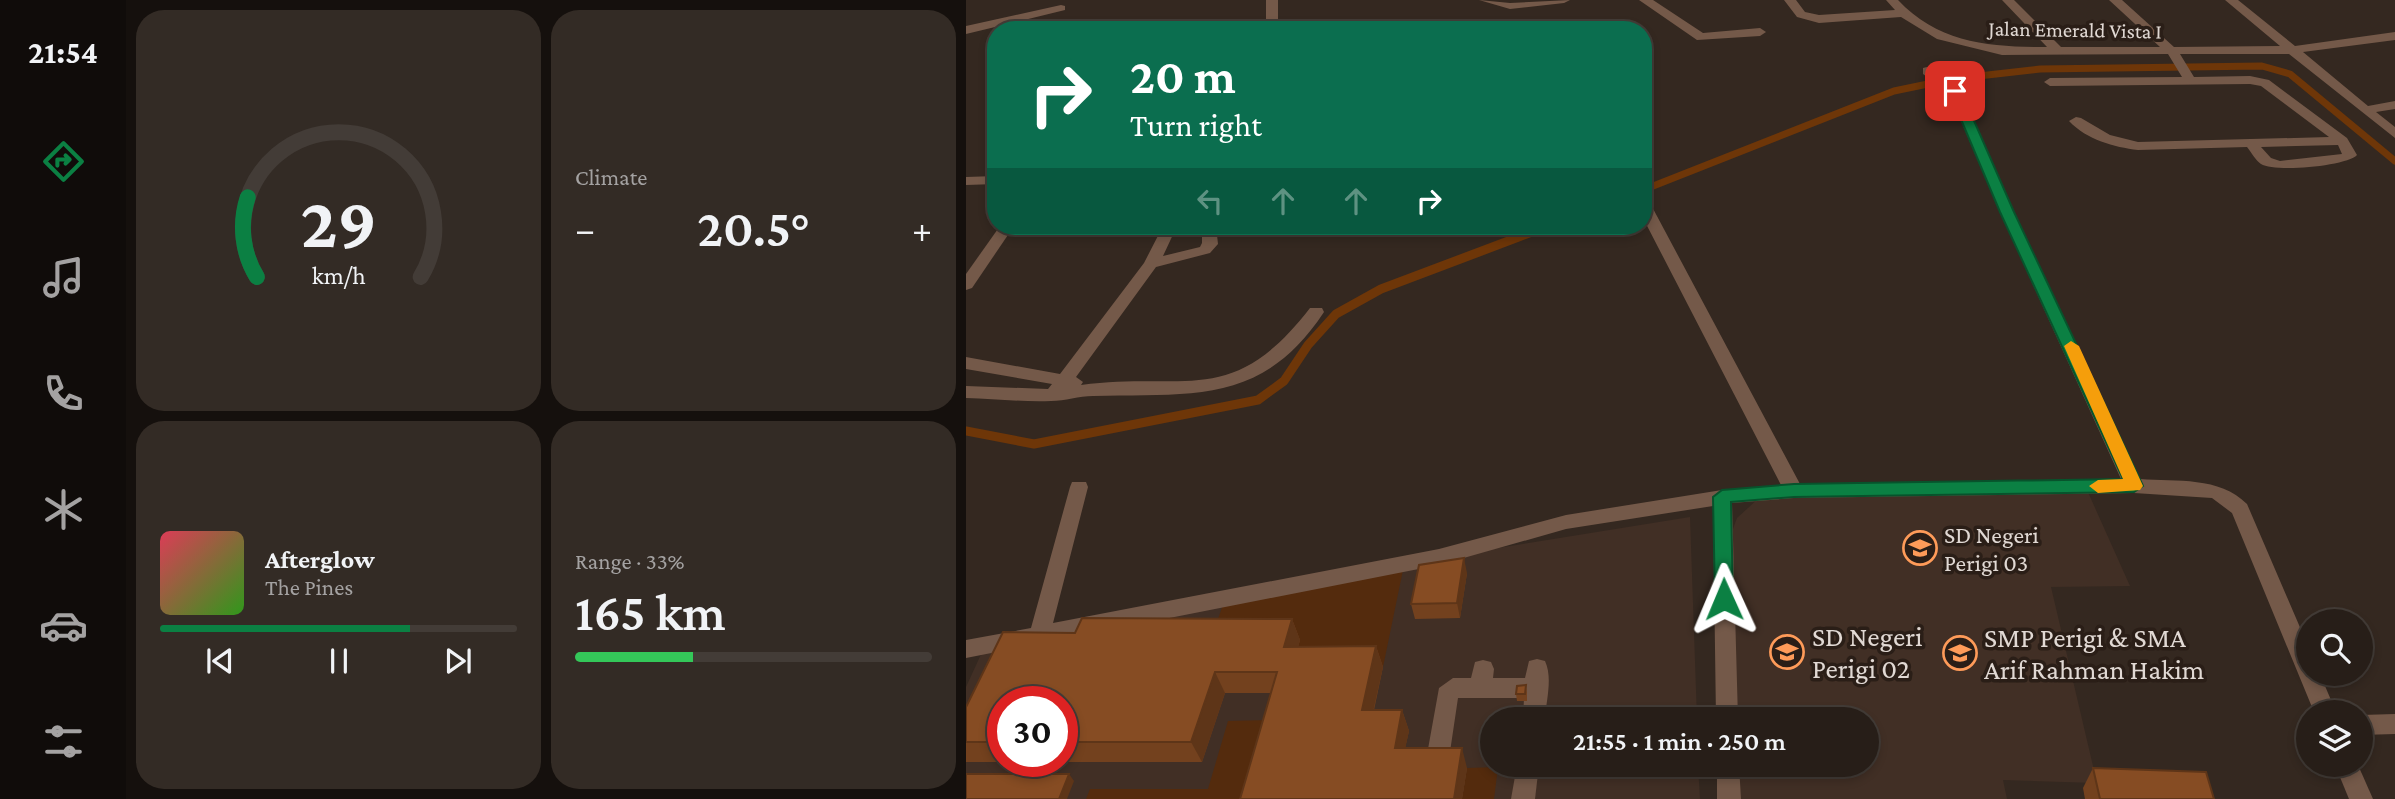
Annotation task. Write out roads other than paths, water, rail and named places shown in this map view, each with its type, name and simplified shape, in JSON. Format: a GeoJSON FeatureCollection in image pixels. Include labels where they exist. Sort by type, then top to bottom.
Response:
{"type":"FeatureCollection","features":[{"type":"Feature","properties":{"kind":"street"},"geometry":{"type":"LineString","coordinates":[[1272,0],[1272,21]]}},
{"type":"Feature","properties":{"kind":"street"},"geometry":{"type":"LineString","coordinates":[[1485,0],[1510,6],[1564,0]]}},
{"type":"Feature","properties":{"kind":"street"},"geometry":{"type":"LineString","coordinates":[[1645,0],[1701,37],[1760,32]]}},
{"type":"Feature","properties":{"kind":"street"},"geometry":{"type":"LineString","coordinates":[[1671,0],[1675,18]]}},
{"type":"Feature","properties":{"kind":"street"},"geometry":{"type":"LineString","coordinates":[[1790,0],[1801,15],[1819,19],[1902,13]]}},
{"type":"Feature","properties":{"kind":"street","name":"Jalan Emerald Vista I"},"geometry":{"type":"LineString","coordinates":[[1892,0],[1902,13],[1936,36],[1965,46],[2001,51],[2174,55],[2293,50],[2395,36]]}},
{"type":"Feature","properties":{"kind":"street"},"geometry":{"type":"LineString","coordinates":[[2008,0],[2058,51]]}},
{"type":"Feature","properties":{"kind":"street"},"geometry":{"type":"LineString","coordinates":[[2115,0],[2174,55],[2188,77]]}},
{"type":"Feature","properties":{"kind":"street"},"geometry":{"type":"LineString","coordinates":[[2231,0],[2395,134]]}},
{"type":"Feature","properties":{"kind":"street"},"geometry":{"type":"LineString","coordinates":[[1005,21],[1061,8]]}},
{"type":"Feature","properties":{"kind":"street"},"geometry":{"type":"LineString","coordinates":[[966,30],[987,25]]}},
{"type":"Feature","properties":{"kind":"street"},"geometry":{"type":"LineString","coordinates":[[1937,77],[1955,91],[2007,212],[2134,486]]}},
{"type":"Feature","properties":{"kind":"street"},"geometry":{"type":"LineString","coordinates":[[2050,82],[2188,77],[2265,83],[2342,141],[2350,155],[2346,158],[2279,165],[2266,161],[2251,144]]}},
{"type":"Feature","properties":{"kind":"street"},"geometry":{"type":"LineString","coordinates":[[2366,110],[2395,105]]}},
{"type":"Feature","properties":{"kind":"street"},"geometry":{"type":"LineString","coordinates":[[2076,121],[2095,135],[2114,143],[2138,146],[2342,141]]}},
{"type":"Feature","properties":{"kind":"street"},"geometry":{"type":"LineString","coordinates":[[966,181],[987,180]]}},
{"type":"Feature","properties":{"kind":"street"},"geometry":{"type":"LineString","coordinates":[[1652,218],[1794,491]]}},
{"type":"Feature","properties":{"kind":"street"},"geometry":{"type":"LineString","coordinates":[[966,285],[1001,235]]}},
{"type":"Feature","properties":{"kind":"street"},"geometry":{"type":"LineString","coordinates":[[1053,396],[1063,378],[1151,264],[1166,235]]}},
{"type":"Feature","properties":{"kind":"street"},"geometry":{"type":"LineString","coordinates":[[1151,264],[1205,250],[1210,244],[1210,235]]}},
{"type":"Feature","properties":{"kind":"street"},"geometry":{"type":"LineString","coordinates":[[966,392],[1053,396],[1093,390],[1199,389],[1241,379],[1267,366],[1286,349],[1316,312]]}},
{"type":"Feature","properties":{"kind":"street"},"geometry":{"type":"LineString","coordinates":[[966,363],[1063,378],[1093,390]]}},
{"type":"Feature","properties":{"kind":"street"},"geometry":{"type":"LineString","coordinates":[[966,649],[1439,557],[1566,522],[1722,497],[1794,491],[2134,486],[2215,491],[2228,497],[2239,509],[2296,643]]}},
{"type":"Feature","properties":{"kind":"street"},"geometry":{"type":"LineString","coordinates":[[1039,636],[1079,487]]}},
{"type":"Feature","properties":{"kind":"street"},"geometry":{"type":"LineString","coordinates":[[1722,497],[1727,707]]}},
{"type":"Feature","properties":{"kind":"street"},"geometry":{"type":"LineString","coordinates":[[1431,799],[1447,695],[1453,688],[1482,678],[1538,678],[1535,707]]}},
{"type":"Feature","properties":{"kind":"street"},"geometry":{"type":"LineString","coordinates":[[2373,725],[2395,724]]}},
{"type":"Feature","properties":{"kind":"street"},"geometry":{"type":"LineString","coordinates":[[1523,799],[1526,777]]}},
{"type":"Feature","properties":{"kind":"street"},"geometry":{"type":"LineString","coordinates":[[1728,777],[1729,799]]}},
{"type":"Feature","properties":{"kind":"street"},"geometry":{"type":"LineString","coordinates":[[2352,777],[2361,799]]}},
{"type":"Feature","properties":{"kind":"waterway"},"geometry":{"type":"LineString","coordinates":[[1652,186],[1894,91],[1952,79],[2040,69],[2262,66],[2290,74],[2395,161]]}},
{"type":"Feature","properties":{"kind":"waterway"},"geometry":{"type":"LineString","coordinates":[[966,431],[1034,444],[1258,400],[1284,381],[1308,345],[1336,314],[1381,289],[1524,235]]}},
{"type":"Feature","properties":{"kind":"place","name":"SD Negeri Perigi 03"},"geometry":{"type":"Point","coordinates":[1920,548]}},
{"type":"Feature","properties":{"kind":"place","name":"SD Negeri Perigi 02"},"geometry":{"type":"Point","coordinates":[1787,652]}},
{"type":"Feature","properties":{"kind":"place","name":"SMP Perigi & SMA Arif Rahman Hakim"},"geometry":{"type":"Point","coordinates":[1960,653]}}]}
